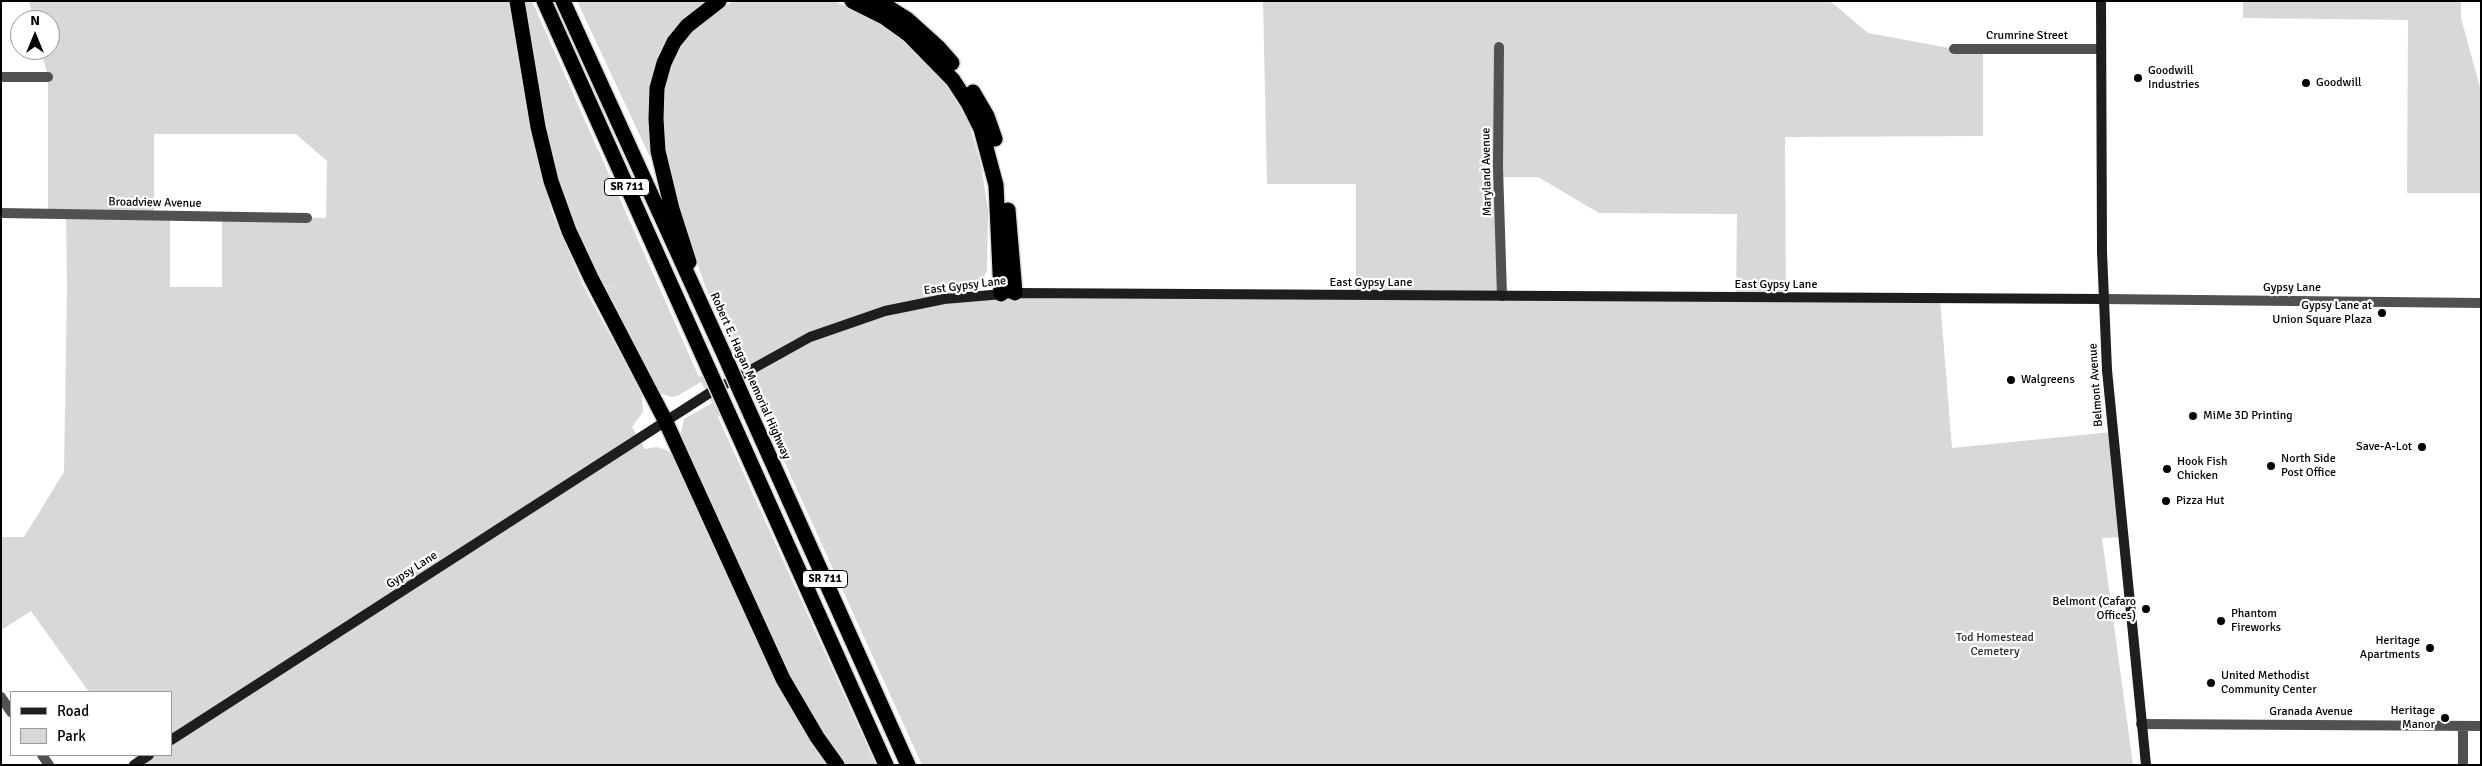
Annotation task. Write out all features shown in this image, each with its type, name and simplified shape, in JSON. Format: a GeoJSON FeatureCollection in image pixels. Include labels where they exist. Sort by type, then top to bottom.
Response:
{"type":"FeatureCollection","features":[{"type":"Feature","properties":{"kind":"highway"},"geometry":{"type":"LineString","coordinates":[[517,1],[538,127],[551,181],[561,210],[587,271],[665,420],[783,679],[817,737],[837,765]]}},
{"type":"Feature","properties":{"kind":"highway","name":"SR 711"},"geometry":{"type":"LineString","coordinates":[[544,1],[886,765]]}},
{"type":"Feature","properties":{"kind":"highway","name":"Robert E. Hagan Memorial Highway"},"geometry":{"type":"LineString","coordinates":[[562,1],[694,288],[908,765]]}},
{"type":"Feature","properties":{"kind":"highway"},"geometry":{"type":"LineString","coordinates":[[694,288],[691,267],[672,209],[658,151],[656,120],[657,88],[664,64],[674,42],[687,26],[720,1]]}},
{"type":"Feature","properties":{"kind":"highway"},"geometry":{"type":"LineString","coordinates":[[852,1],[884,17],[909,35],[953,80],[968,102],[981,129],[996,185],[1008,293]]}},
{"type":"Feature","properties":{"kind":"highway"},"geometry":{"type":"LineString","coordinates":[[878,1],[907,19],[938,47],[966,81],[987,116],[999,151],[1005,181],[1008,293]]}},
{"type":"Feature","properties":{"kind":"main road","name":"Belmont Avenue"},"geometry":{"type":"LineString","coordinates":[[2101,1],[2104,300],[2111,423],[2146,765]]}},
{"type":"Feature","properties":{"kind":"main road","name":"East Gypsy Lane"},"geometry":{"type":"LineString","coordinates":[[665,420],[810,337],[885,311],[944,299],[1008,293],[2104,300]]}},
{"type":"Feature","properties":{"kind":"main road","name":"Gypsy Lane"},"geometry":{"type":"LineString","coordinates":[[172,739],[665,420]]}},
{"type":"Feature","properties":{"kind":"main road"},"geometry":{"type":"LineString","coordinates":[[134,765],[148,756]]}},
{"type":"Feature","properties":{"kind":"street","name":"Maryland Avenue"},"geometry":{"type":"LineString","coordinates":[[1499,47],[1498,168],[1502,296]]}},
{"type":"Feature","properties":{"kind":"street","name":"Crumrine Street"},"geometry":{"type":"LineString","coordinates":[[1954,49],[2100,49]]}},
{"type":"Feature","properties":{"kind":"street"},"geometry":{"type":"LineString","coordinates":[[1,77],[48,77]]}},
{"type":"Feature","properties":{"kind":"street","name":"Broadview Avenue"},"geometry":{"type":"LineString","coordinates":[[1,213],[307,218]]}},
{"type":"Feature","properties":{"kind":"street","name":"Gypsy Lane"},"geometry":{"type":"LineString","coordinates":[[2104,300],[2481,302]]}},
{"type":"Feature","properties":{"kind":"street"},"geometry":{"type":"LineString","coordinates":[[1,697],[10,710]]}},
{"type":"Feature","properties":{"kind":"street","name":"Granada Avenue"},"geometry":{"type":"LineString","coordinates":[[2141,724],[2481,726]]}},
{"type":"Feature","properties":{"kind":"street"},"geometry":{"type":"LineString","coordinates":[[2462,726],[2463,765]]}},
{"type":"Feature","properties":{"kind":"green space"},"geometry":{"type":"Polygon","coordinates":[[[29,1],[510,1],[543,180],[552,212],[584,287],[642,394],[643,412],[632,427],[645,449],[656,447],[664,449],[671,453],[676,461],[754,632],[792,710],[827,765],[134,765],[138,762],[134,756],[172,756],[172,691],[88,691],[31,611],[1,630],[1,537],[24,537],[64,472],[67,287],[66,214],[48,214],[48,77],[44,60],[60,60],[60,10],[31,10],[29,1]],[[154,134],[154,215],[170,216],[170,287],[222,287],[222,216],[326,218],[327,161],[296,134],[154,134]]]}},
{"type":"Feature","properties":{"kind":"green space"},"geometry":{"type":"Polygon","coordinates":[[[523,1],[532,1],[699,377],[710,372],[728,412],[718,417],[876,765],[842,765],[801,701],[680,438],[684,419],[712,403],[701,382],[677,396],[672,397],[660,393],[602,287],[616,286],[602,286],[586,252],[550,153],[523,1]]]}},
{"type":"Feature","properties":{"kind":"green space"},"geometry":{"type":"Polygon","coordinates":[[[577,1],[709,1],[669,42],[656,170],[577,1]]]}},
{"type":"Feature","properties":{"kind":"green space","name":"Tod Homestead Cemetery"},"geometry":{"type":"Polygon","coordinates":[[[733,1],[834,1],[879,22],[921,55],[941,77],[967,117],[981,164],[988,211],[987,271],[983,278],[971,287],[955,293],[1356,295],[1356,184],[1267,184],[1263,1],[1830,1],[1868,33],[1954,49],[1983,49],[1983,136],[1785,137],[1786,297],[1940,299],[1952,448],[2112,432],[2122,537],[2102,538],[2133,765],[922,765],[706,289],[674,192],[663,144],[662,108],[665,81],[673,59],[696,26],[733,1]],[[1499,177],[1502,296],[1736,297],[1737,214],[1599,213],[1538,177],[1499,177]]]}},
{"type":"Feature","properties":{"kind":"green space"},"geometry":{"type":"Polygon","coordinates":[[[2243,1],[2461,1],[2461,18],[2481,91],[2481,193],[2407,193],[2408,20],[2243,18],[2243,1]]]}},
{"type":"Feature","properties":{"kind":"place","name":"Goodwill Industries"},"geometry":{"type":"Point","coordinates":[2138,78]}},
{"type":"Feature","properties":{"kind":"place","name":"Goodwill"},"geometry":{"type":"Point","coordinates":[2306,83]}},
{"type":"Feature","properties":{"kind":"place","name":"Gypsy Lane at Union Square Plaza"},"geometry":{"type":"Point","coordinates":[2382,313]}},
{"type":"Feature","properties":{"kind":"place","name":"Walgreens"},"geometry":{"type":"Point","coordinates":[2011,380]}},
{"type":"Feature","properties":{"kind":"place","name":"MiMe 3D Printing"},"geometry":{"type":"Point","coordinates":[2193,416]}},
{"type":"Feature","properties":{"kind":"place","name":"Save-A-Lot"},"geometry":{"type":"Point","coordinates":[2422,447]}},
{"type":"Feature","properties":{"kind":"place","name":"North Side Post Office"},"geometry":{"type":"Point","coordinates":[2271,466]}},
{"type":"Feature","properties":{"kind":"place","name":"Hook Fish Chicken"},"geometry":{"type":"Point","coordinates":[2167,469]}},
{"type":"Feature","properties":{"kind":"place","name":"Pizza Hut"},"geometry":{"type":"Point","coordinates":[2166,501]}},
{"type":"Feature","properties":{"kind":"place","name":"Belmont (Cafaro Offices)"},"geometry":{"type":"Point","coordinates":[2146,609]}},
{"type":"Feature","properties":{"kind":"place","name":"Phantom Fireworks"},"geometry":{"type":"Point","coordinates":[2221,621]}},
{"type":"Feature","properties":{"kind":"place","name":"Heritage Apartments"},"geometry":{"type":"Point","coordinates":[2430,648]}},
{"type":"Feature","properties":{"kind":"place","name":"United Methodist Community Center"},"geometry":{"type":"Point","coordinates":[2211,683]}},
{"type":"Feature","properties":{"kind":"place","name":"Heritage Manor"},"geometry":{"type":"Point","coordinates":[2445,718]}}]}
